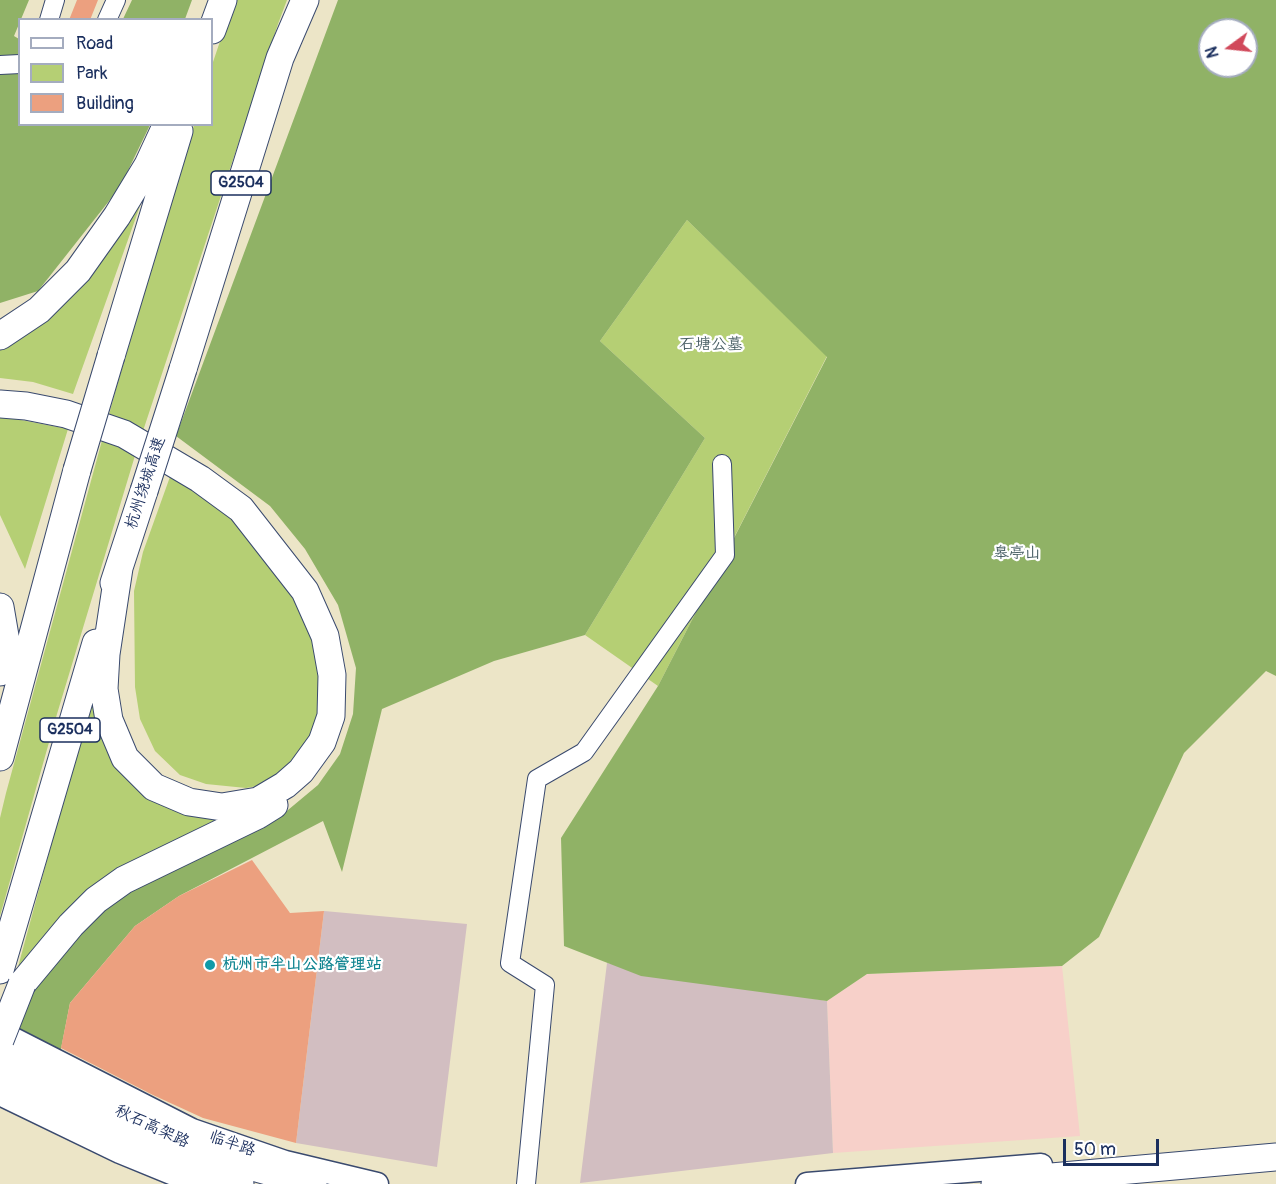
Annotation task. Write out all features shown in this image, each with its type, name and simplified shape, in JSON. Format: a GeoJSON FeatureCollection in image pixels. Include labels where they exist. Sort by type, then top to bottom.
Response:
{"type":"FeatureCollection","features":[{"type":"Feature","properties":{"kind":"highway"},"geometry":{"type":"LineString","coordinates":[[213,27],[223,0]]}},
{"type":"Feature","properties":{"kind":"highway","name":"杭州绕城高速"},"geometry":{"type":"LineString","coordinates":[[0,970],[119,568],[280,58],[305,0]]}},
{"type":"Feature","properties":{"kind":"highway"},"geometry":{"type":"LineString","coordinates":[[0,336],[39,310],[78,270],[117,216],[148,165],[166,126]]}},
{"type":"Feature","properties":{"kind":"highway"},"geometry":{"type":"LineString","coordinates":[[0,757],[77,470],[180,126]]}},
{"type":"Feature","properties":{"kind":"highway"},"geometry":{"type":"LineString","coordinates":[[0,387],[70,399],[117,415],[150,431],[210,467],[233,484],[281,533],[307,567],[325,599],[344,663],[346,699],[339,732],[327,758],[310,780],[258,815],[124,880],[96,900],[71,925],[22,984],[0,1040]]}},
{"type":"Feature","properties":{"kind":"highway"},"geometry":{"type":"LineString","coordinates":[[0,404],[26,406],[66,414],[124,434],[200,479],[241,509],[305,591],[325,636],[332,675],[331,716],[322,742],[301,771],[285,785],[258,801],[222,807],[189,802],[154,787],[125,758],[110,720],[104,689],[106,654],[119,568]]}},
{"type":"Feature","properties":{"kind":"highway"},"geometry":{"type":"LineString","coordinates":[[0,607],[5,636],[0,672]]}},
{"type":"Feature","properties":{"kind":"highway","name":"秋石高架路"},"geometry":{"type":"LineString","coordinates":[[0,1048],[69,1088],[183,1142],[239,1163],[313,1184]]}},
{"type":"Feature","properties":{"kind":"highway","name":"秋石高架路"},"geometry":{"type":"LineString","coordinates":[[0,1074],[57,1106],[120,1136],[177,1162],[240,1184]]}},
{"type":"Feature","properties":{"kind":"highway"},"geometry":{"type":"LineString","coordinates":[[995,1184],[1276,1157]]}},
{"type":"Feature","properties":{"kind":"highway"},"geometry":{"type":"LineString","coordinates":[[1166,1184],[1276,1173]]}},
{"type":"Feature","properties":{"kind":"main road","name":"临半路"},"geometry":{"type":"LineString","coordinates":[[0,1032],[192,1130],[285,1162],[377,1184]]}},
{"type":"Feature","properties":{"kind":"main road"},"geometry":{"type":"LineString","coordinates":[[0,1094],[120,1152],[198,1184]]}},
{"type":"Feature","properties":{"kind":"main road"},"geometry":{"type":"LineString","coordinates":[[807,1184],[896,1181],[1276,1145]]}},
{"type":"Feature","properties":{"kind":"street"},"geometry":{"type":"LineString","coordinates":[[50,18],[55,0]]}},
{"type":"Feature","properties":{"kind":"street"},"geometry":{"type":"LineString","coordinates":[[108,18],[116,0]]}},
{"type":"Feature","properties":{"kind":"street"},"geometry":{"type":"LineString","coordinates":[[525,1184],[545,985],[510,963],[537,779],[584,752],[725,555],[722,464]]}},
{"type":"Feature","properties":{"kind":"shaded area"},"geometry":{"type":"Polygon","coordinates":[[[324,911],[467,924],[437,1167],[296,1143],[324,911]]]}},
{"type":"Feature","properties":{"kind":"shaded area"},"geometry":{"type":"Polygon","coordinates":[[[607,963],[827,1001],[833,1153],[580,1183],[607,963]]]}},
{"type":"Feature","properties":{"kind":"shaded area"},"geometry":{"type":"Polygon","coordinates":[[[1062,966],[1080,1136],[833,1153],[827,1001],[867,974],[1062,966]]]}},
{"type":"Feature","properties":{"kind":"green space"},"geometry":{"type":"Polygon","coordinates":[[[0,0],[29,0],[22,18],[18,18],[18,26],[14,36],[18,38],[18,126],[150,126],[120,187],[38,291],[0,303],[0,0]]]}},
{"type":"Feature","properties":{"kind":"green space"},"geometry":{"type":"Polygon","coordinates":[[[132,0],[192,0],[185,18],[123,18],[132,0]]]}},
{"type":"Feature","properties":{"kind":"green space"},"geometry":{"type":"Polygon","coordinates":[[[234,0],[287,0],[137,449],[57,714],[0,916],[0,818],[6,793],[116,389],[194,126],[213,126],[213,62],[234,0]]]}},
{"type":"Feature","properties":{"kind":"green space","name":"皋亭山"},"geometry":{"type":"Polygon","coordinates":[[[338,0],[1276,0],[1276,676],[1266,671],[1184,753],[1099,937],[1062,966],[867,974],[827,1001],[641,976],[564,946],[561,838],[658,686],[827,357],[687,220],[600,341],[705,438],[585,635],[494,661],[382,709],[342,872],[323,821],[179,896],[135,926],[70,1003],[60,1054],[15,1027],[33,990],[53,957],[108,906],[172,865],[282,815],[318,785],[340,754],[353,714],[356,668],[338,605],[305,549],[270,506],[176,436],[338,0]]]}},
{"type":"Feature","properties":{"kind":"green space"},"geometry":{"type":"Polygon","coordinates":[[[140,206],[73,394],[33,382],[0,378],[0,349],[87,277],[140,206]]]}},
{"type":"Feature","properties":{"kind":"green space","name":"石塘公墓"},"geometry":{"type":"Polygon","coordinates":[[[687,220],[827,356],[658,686],[585,635],[705,438],[600,341],[687,220]]]}},
{"type":"Feature","properties":{"kind":"green space"},"geometry":{"type":"Polygon","coordinates":[[[0,416],[68,429],[25,569],[0,515],[0,416]]]}},
{"type":"Feature","properties":{"kind":"green space"},"geometry":{"type":"Polygon","coordinates":[[[171,474],[213,499],[257,546],[293,592],[312,631],[321,664],[317,735],[274,783],[246,788],[206,784],[180,775],[155,751],[140,719],[135,687],[134,591],[143,552],[171,474]]]}},
{"type":"Feature","properties":{"kind":"green space"},"geometry":{"type":"Polygon","coordinates":[[[95,683],[123,770],[246,815],[15,978],[95,683]]]}},
{"type":"Feature","properties":{"kind":"building"},"geometry":{"type":"Polygon","coordinates":[[[77,0],[98,0],[91,18],[70,18],[77,0]]]}},
{"type":"Feature","properties":{"kind":"building","name":"杭州市半山公路管理站"},"geometry":{"type":"Polygon","coordinates":[[[252,860],[290,913],[324,911],[296,1143],[203,1118],[61,1048],[70,1003],[135,926],[179,896],[252,860]]]}},
{"type":"Feature","properties":{"kind":"place","name":"杭州市半山公路管理站"},"geometry":{"type":"Point","coordinates":[210,965]}}]}
